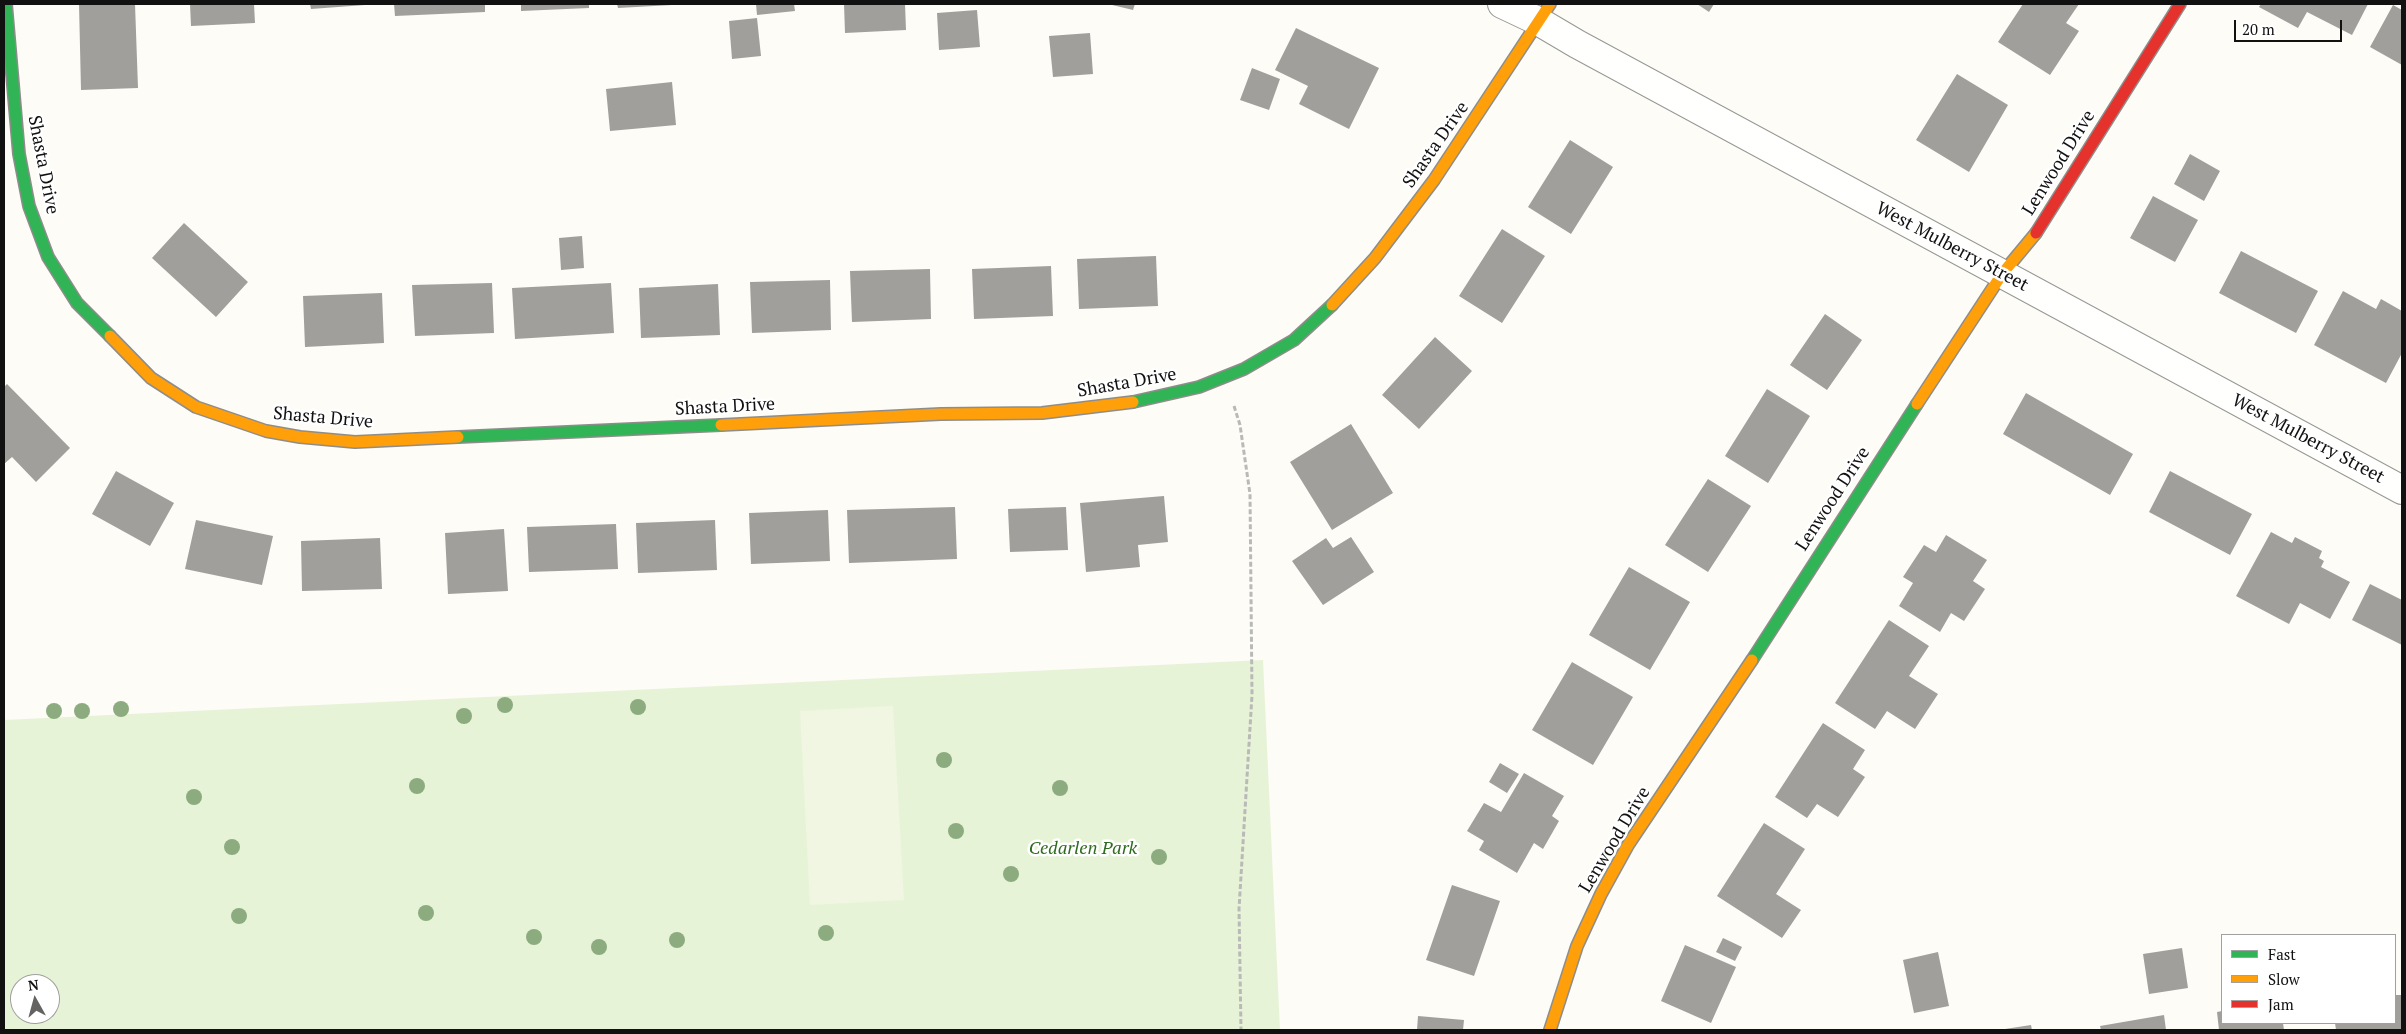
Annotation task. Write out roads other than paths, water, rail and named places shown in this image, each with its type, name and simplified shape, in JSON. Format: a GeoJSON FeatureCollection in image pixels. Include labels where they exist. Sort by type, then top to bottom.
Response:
{"type":"FeatureCollection","features":[{"type":"Feature","properties":{"kind":"street","name":"Shasta Drive"},"geometry":{"type":"LineString","coordinates":[[6,4],[19,154],[29,206],[48,257],[77,303],[150,378],[196,406],[242,424],[300,437],[356,442],[931,415],[1042,413],[1104,408],[1148,400],[1199,387],[1244,369],[1294,340],[1332,304],[1375,258],[1434,180],[1513,63],[1544,12]]}},
{"type":"Feature","properties":{"kind":"street","name":"West Mulberry Street"},"geometry":{"type":"LineString","coordinates":[[1502,4],[1544,12],[1577,44],[2402,490]]}},
{"type":"Feature","properties":{"kind":"street","name":"Lenwood Drive"},"geometry":{"type":"LineString","coordinates":[[1550,1030],[1577,946],[1601,894],[1628,845],[2002,274],[2029,244],[2180,4]]}},
{"type":"Feature","properties":{"kind":"park label","name":"Cedarlen Park"},"geometry":{"type":"Point","coordinates":[1083,849]}}]}
